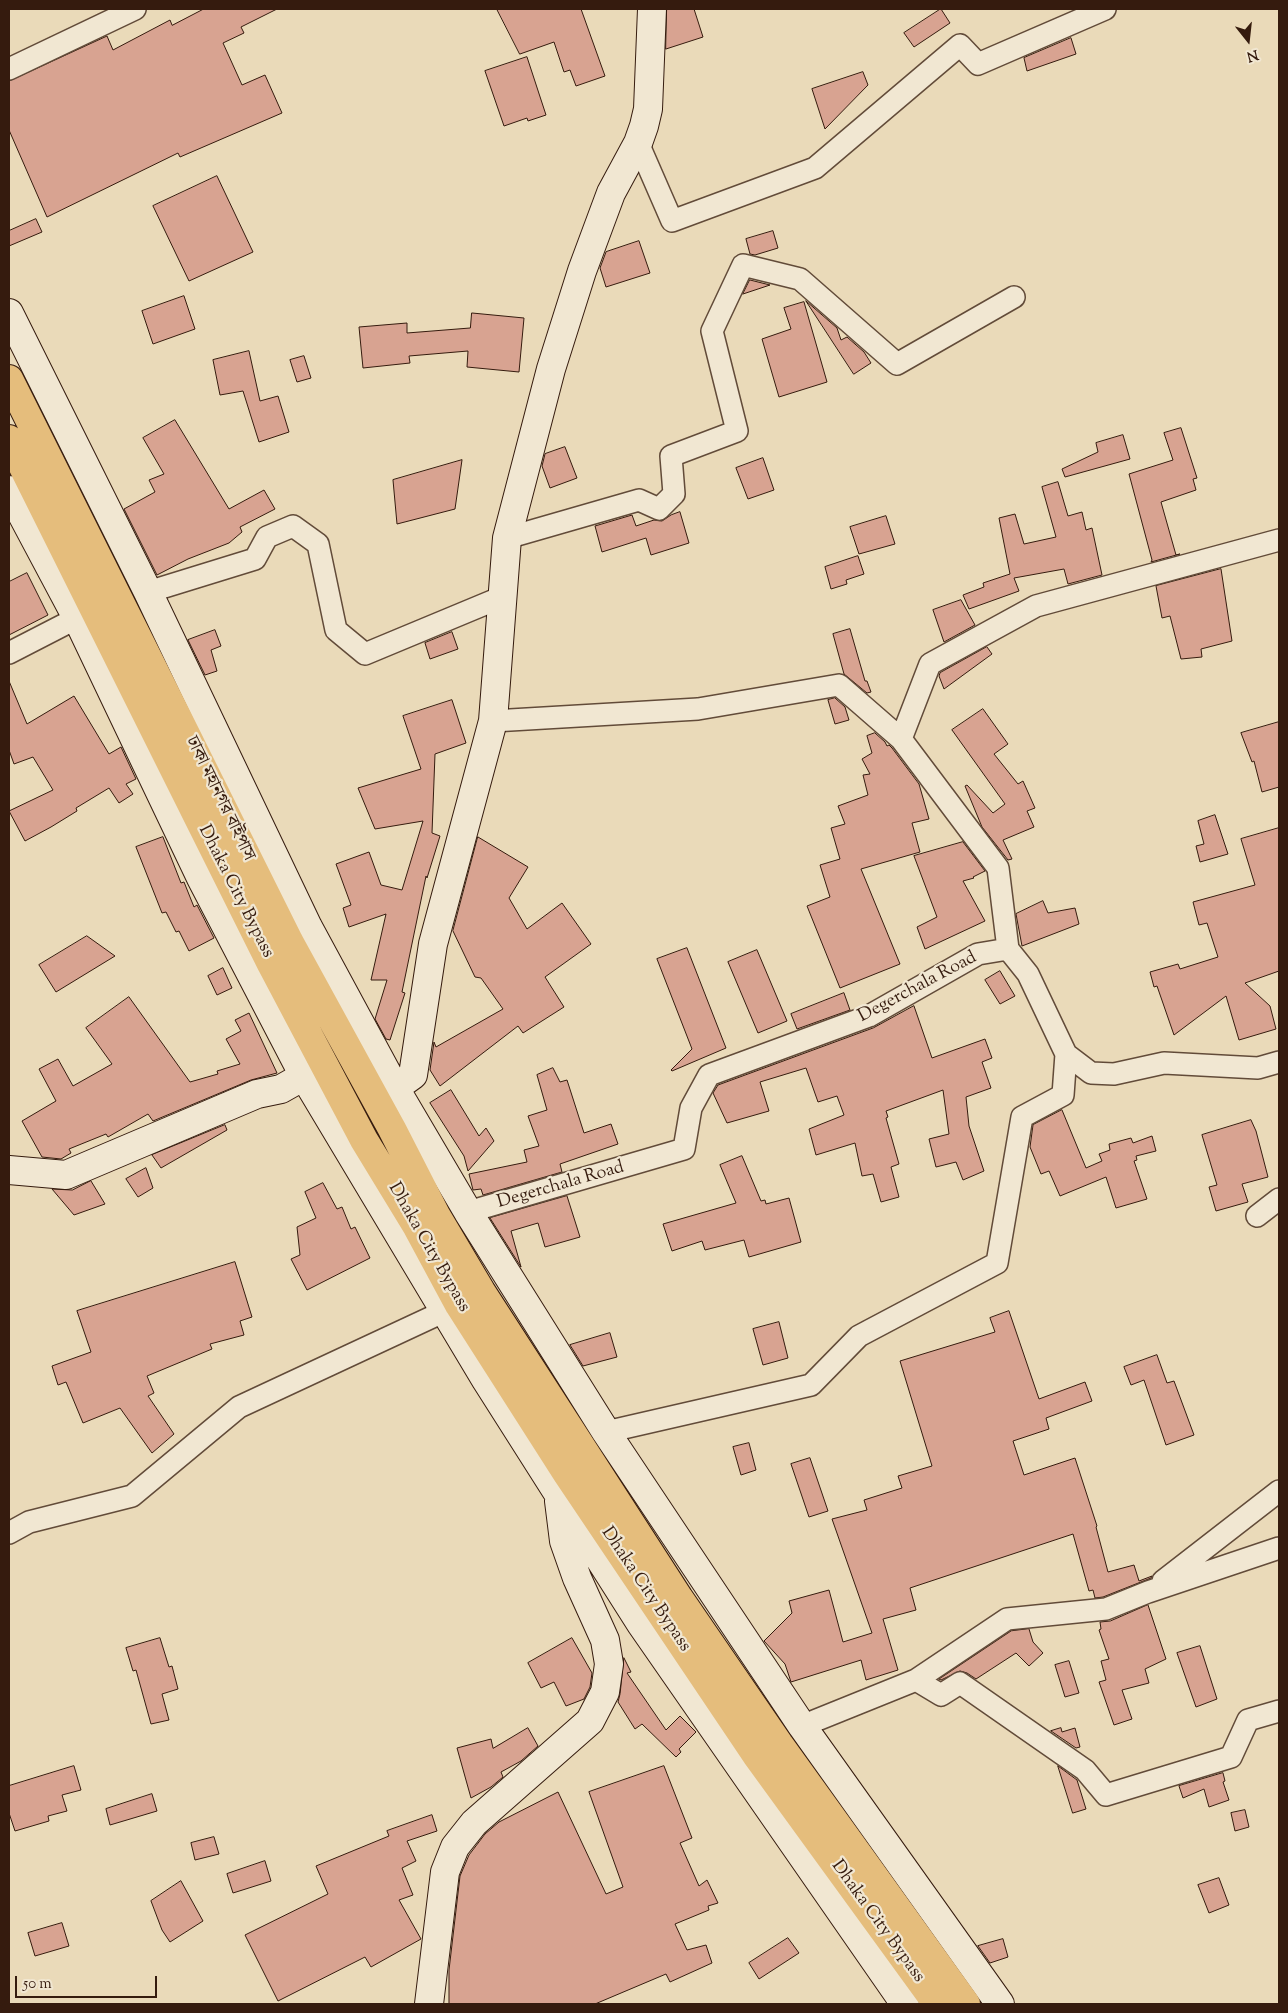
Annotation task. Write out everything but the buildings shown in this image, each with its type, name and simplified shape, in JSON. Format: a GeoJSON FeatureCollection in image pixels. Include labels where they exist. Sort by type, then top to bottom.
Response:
{"type":"FeatureCollection","features":[{"type":"Feature","properties":{"kind":"highway","name":"ঢাকা মহানগর বাইপাস"},"geometry":{"type":"LineString","coordinates":[[9,379],[289,941],[392,1129],[436,1215]]}},
{"type":"Feature","properties":{"kind":"highway","name":"Dhaka City Bypass"},"geometry":{"type":"LineString","coordinates":[[9,439],[271,964],[364,1140],[417,1226],[459,1305],[567,1474],[756,1755],[937,2004]]}},
{"type":"Feature","properties":{"kind":"highway","name":"Dhaka City Bypass"},"geometry":{"type":"LineString","coordinates":[[436,1215],[481,1290],[679,1598],[779,1744],[966,2004]]}},
{"type":"Feature","properties":{"kind":"main road"},"geometry":{"type":"LineString","coordinates":[[395,1088],[413,1075],[433,944],[493,721],[508,538],[551,369],[611,193],[638,143],[648,109],[652,9]]}},
{"type":"Feature","properties":{"kind":"main road"},"geometry":{"type":"LineString","coordinates":[[9,313],[148,592],[308,926],[395,1088],[468,1212],[606,1432],[802,1726],[1000,2004]]}},
{"type":"Feature","properties":{"kind":"main road"},"geometry":{"type":"LineString","coordinates":[[9,490],[77,618],[201,878],[304,1076],[486,1380],[641,1624],[905,2004]]}},
{"type":"Feature","properties":{"kind":"main road"},"geometry":{"type":"LineString","coordinates":[[9,1170],[66,1175],[257,1094],[281,1089],[304,1076]]}},
{"type":"Feature","properties":{"kind":"main road"},"geometry":{"type":"LineString","coordinates":[[430,2004],[445,1872],[455,1847],[474,1823],[590,1721],[605,1692],[609,1664],[605,1640],[577,1578],[564,1541],[558,1494]]}},
{"type":"Feature","properties":{"kind":"street"},"geometry":{"type":"LineString","coordinates":[[9,69],[135,9]]}},
{"type":"Feature","properties":{"kind":"street"},"geometry":{"type":"LineString","coordinates":[[638,143],[672,222],[815,168],[960,45],[978,64],[1105,9]]}},
{"type":"Feature","properties":{"kind":"street"},"geometry":{"type":"LineString","coordinates":[[508,538],[639,500],[659,509],[674,494],[671,456],[737,430],[712,331],[743,265],[800,279],[897,364],[1014,298]]}},
{"type":"Feature","properties":{"kind":"street"},"geometry":{"type":"LineString","coordinates":[[148,592],[255,559],[267,537],[293,526],[318,544],[336,630],[365,654],[502,597]]}},
{"type":"Feature","properties":{"kind":"street"},"geometry":{"type":"LineString","coordinates":[[901,739],[930,664],[1036,606],[1279,540]]}},
{"type":"Feature","properties":{"kind":"street"},"geometry":{"type":"LineString","coordinates":[[9,653],[77,618]]}},
{"type":"Feature","properties":{"kind":"street"},"geometry":{"type":"LineString","coordinates":[[493,721],[698,709],[839,685],[901,739],[998,868],[1008,949],[1028,974],[1066,1054],[1091,1073],[1114,1074],[1164,1063],[1258,1068],[1279,1062]]}},
{"type":"Feature","properties":{"kind":"street","name":"Degerchala Road"},"geometry":{"type":"LineString","coordinates":[[468,1212],[684,1150],[691,1108],[709,1075],[869,1016],[978,954],[1008,949]]}},
{"type":"Feature","properties":{"kind":"street"},"geometry":{"type":"LineString","coordinates":[[606,1432],[811,1385],[859,1336],[997,1262],[1022,1117],[1063,1095],[1066,1054]]}},
{"type":"Feature","properties":{"kind":"street"},"geometry":{"type":"LineString","coordinates":[[1257,1216],[1279,1199]]}},
{"type":"Feature","properties":{"kind":"street"},"geometry":{"type":"LineString","coordinates":[[9,1534],[29,1522],[132,1496],[239,1407],[445,1311]]}},
{"type":"Feature","properties":{"kind":"street"},"geometry":{"type":"LineString","coordinates":[[1148,1592],[1279,1491]]}},
{"type":"Feature","properties":{"kind":"street"},"geometry":{"type":"LineString","coordinates":[[802,1726],[916,1680],[1007,1618],[1106,1609],[1148,1592],[1279,1548]]}},
{"type":"Feature","properties":{"kind":"street"},"geometry":{"type":"LineString","coordinates":[[916,1680],[941,1695],[960,1683],[1085,1770],[1106,1794],[1231,1757],[1248,1720],[1279,1711]]}}]}
